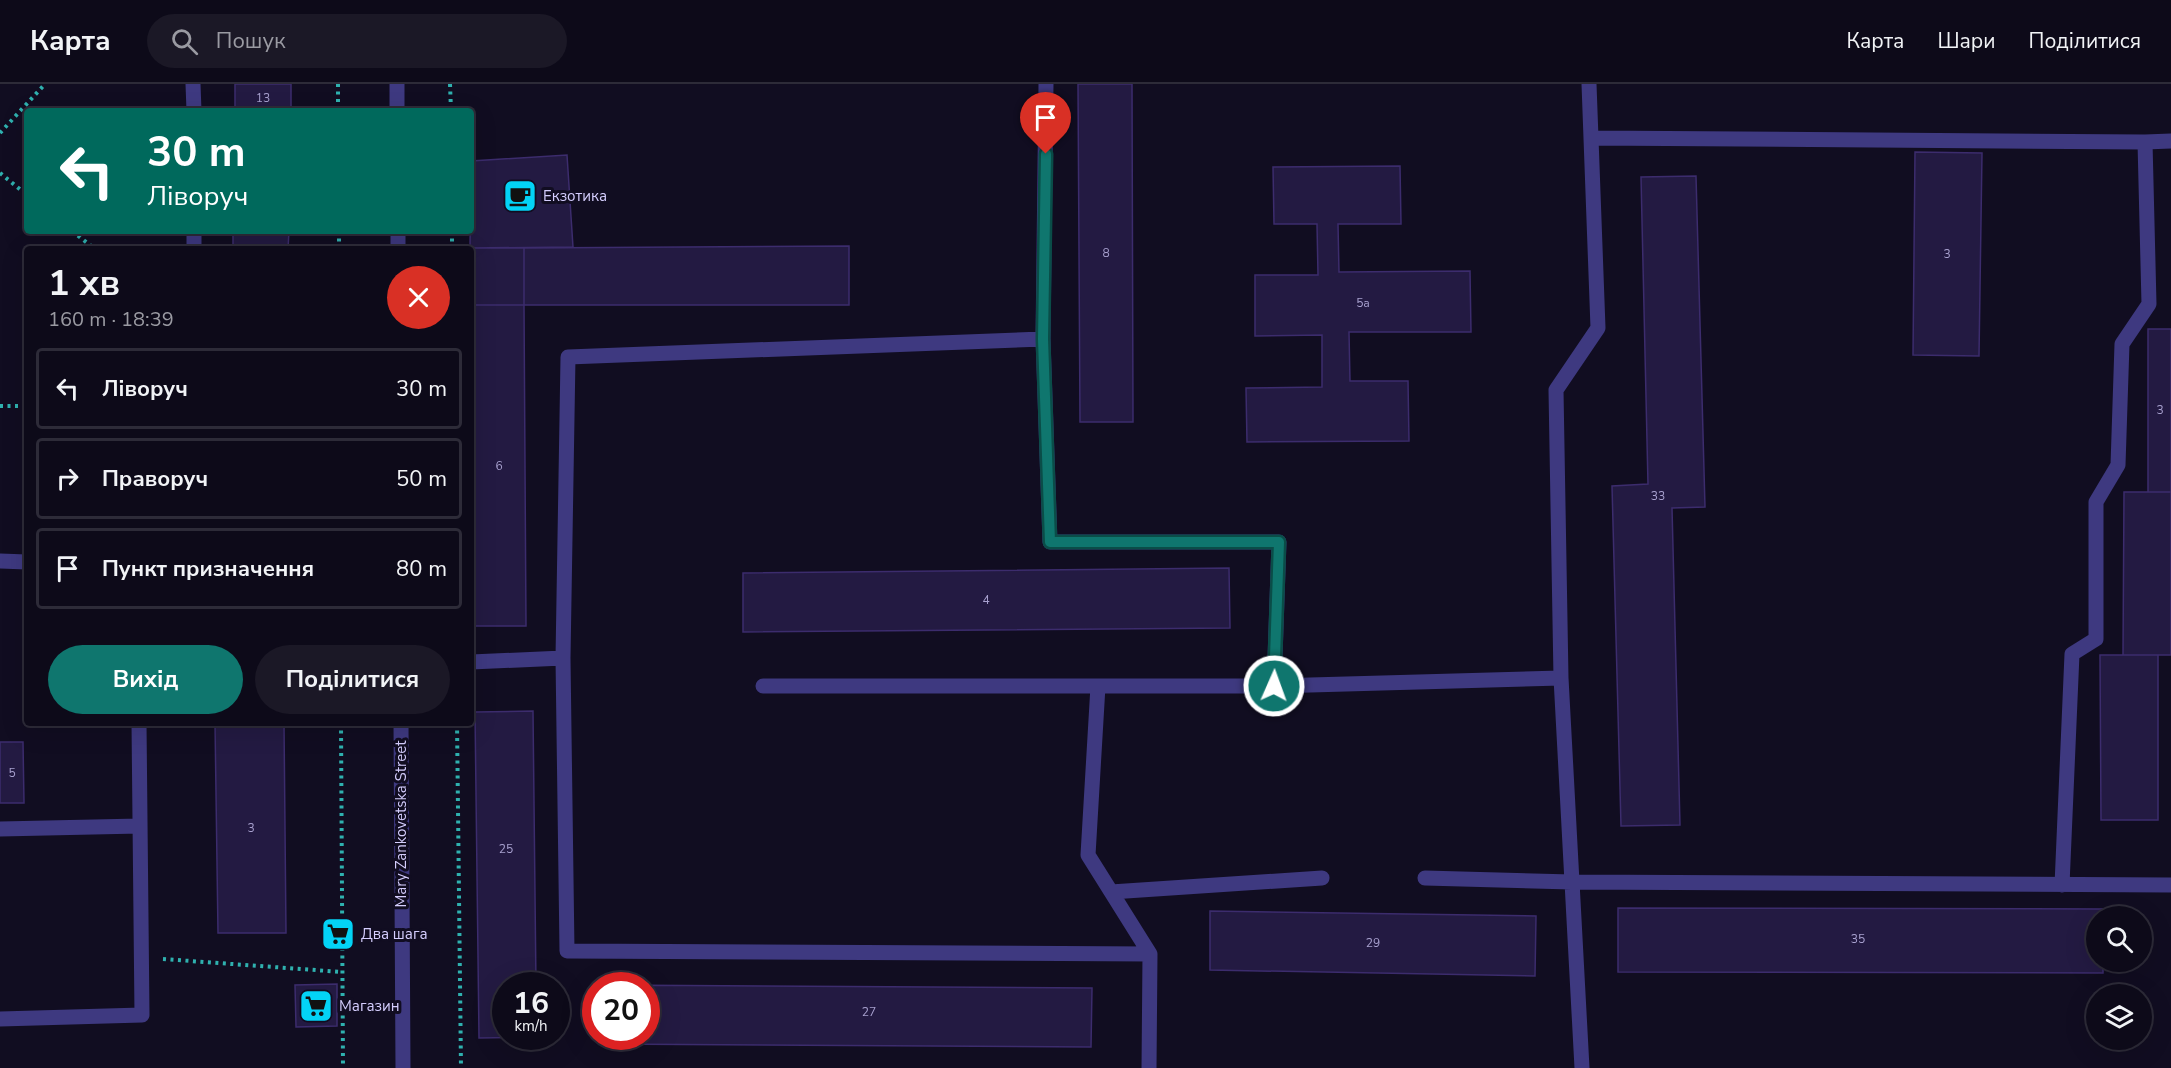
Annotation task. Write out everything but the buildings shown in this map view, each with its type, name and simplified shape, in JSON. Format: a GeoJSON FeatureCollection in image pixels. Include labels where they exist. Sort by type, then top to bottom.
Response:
{"type":"FeatureCollection","features":[{"type":"Feature","properties":{"kind":"street"},"geometry":{"type":"LineString","coordinates":[[194,84],[194,108]]}},
{"type":"Feature","properties":{"kind":"street"},"geometry":{"type":"LineString","coordinates":[[397,84],[397,108]]}},
{"type":"Feature","properties":{"kind":"street"},"geometry":{"type":"LineString","coordinates":[[1047,84],[1043,339],[1050,542],[1279,542],[1274,686]]}},
{"type":"Feature","properties":{"kind":"street"},"geometry":{"type":"LineString","coordinates":[[1582,1068],[1561,678],[1556,390],[1598,328],[1589,84]]}},
{"type":"Feature","properties":{"kind":"street"},"geometry":{"type":"LineString","coordinates":[[1591,138],[2171,141]]}},
{"type":"Feature","properties":{"kind":"street"},"geometry":{"type":"LineString","coordinates":[[2062,885],[2072,654],[2096,639],[2096,502],[2118,465],[2122,344],[2149,304],[2145,142]]}},
{"type":"Feature","properties":{"kind":"street"},"geometry":{"type":"LineString","coordinates":[[1043,339],[568,357],[563,658],[567,951],[1150,954]]}},
{"type":"Feature","properties":{"kind":"street"},"geometry":{"type":"LineString","coordinates":[[0,561],[24,562]]}},
{"type":"Feature","properties":{"kind":"street"},"geometry":{"type":"LineString","coordinates":[[474,662],[563,658]]}},
{"type":"Feature","properties":{"kind":"street"},"geometry":{"type":"LineString","coordinates":[[763,686],[1274,686],[1561,678]]}},
{"type":"Feature","properties":{"kind":"street"},"geometry":{"type":"LineString","coordinates":[[1098,686],[1088,855],[1150,954],[1149,1068]]}},
{"type":"Feature","properties":{"kind":"street"},"geometry":{"type":"LineString","coordinates":[[0,1019],[142,1015],[139,726]]}},
{"type":"Feature","properties":{"kind":"street","name":"Mary Zankovetska Street"},"geometry":{"type":"LineString","coordinates":[[401,726],[403,1068]]}},
{"type":"Feature","properties":{"kind":"street"},"geometry":{"type":"LineString","coordinates":[[0,829],[140,825]]}},
{"type":"Feature","properties":{"kind":"street"},"geometry":{"type":"LineString","coordinates":[[1111,892],[1322,878]]}},
{"type":"Feature","properties":{"kind":"street"},"geometry":{"type":"LineString","coordinates":[[1425,878],[1572,882],[2171,885]]}},
{"type":"Feature","properties":{"kind":"path"},"geometry":{"type":"LineString","coordinates":[[0,134],[45,84]]}},
{"type":"Feature","properties":{"kind":"path"},"geometry":{"type":"LineString","coordinates":[[338,84],[338,108]]}},
{"type":"Feature","properties":{"kind":"path"},"geometry":{"type":"LineString","coordinates":[[450,84],[451,108]]}},
{"type":"Feature","properties":{"kind":"path"},"geometry":{"type":"LineString","coordinates":[[0,173],[24,193]]}},
{"type":"Feature","properties":{"kind":"path"},"geometry":{"type":"LineString","coordinates":[[76,234],[90,246]]}},
{"type":"Feature","properties":{"kind":"path"},"geometry":{"type":"LineString","coordinates":[[0,406],[24,406]]}},
{"type":"Feature","properties":{"kind":"path"},"geometry":{"type":"LineString","coordinates":[[341,726],[343,1068]]}},
{"type":"Feature","properties":{"kind":"path"},"geometry":{"type":"LineString","coordinates":[[458,726],[461,1068]]}},
{"type":"Feature","properties":{"kind":"path"},"geometry":{"type":"LineString","coordinates":[[142,957],[342,972]]}},
{"type":"Feature","properties":{"kind":"place","name":"Екзотика"},"geometry":{"type":"Point","coordinates":[520,196]}},
{"type":"Feature","properties":{"kind":"place","name":"Два шага"},"geometry":{"type":"Point","coordinates":[338,934]}},
{"type":"Feature","properties":{"kind":"place","name":"Магазин"},"geometry":{"type":"Point","coordinates":[316,1006]}},
{"type":"Feature","properties":{"kind":"route"},"geometry":{"type":"LineString","coordinates":[[1046,154],[1043,339],[1050,542],[1279,542],[1274,686]]}}]}
